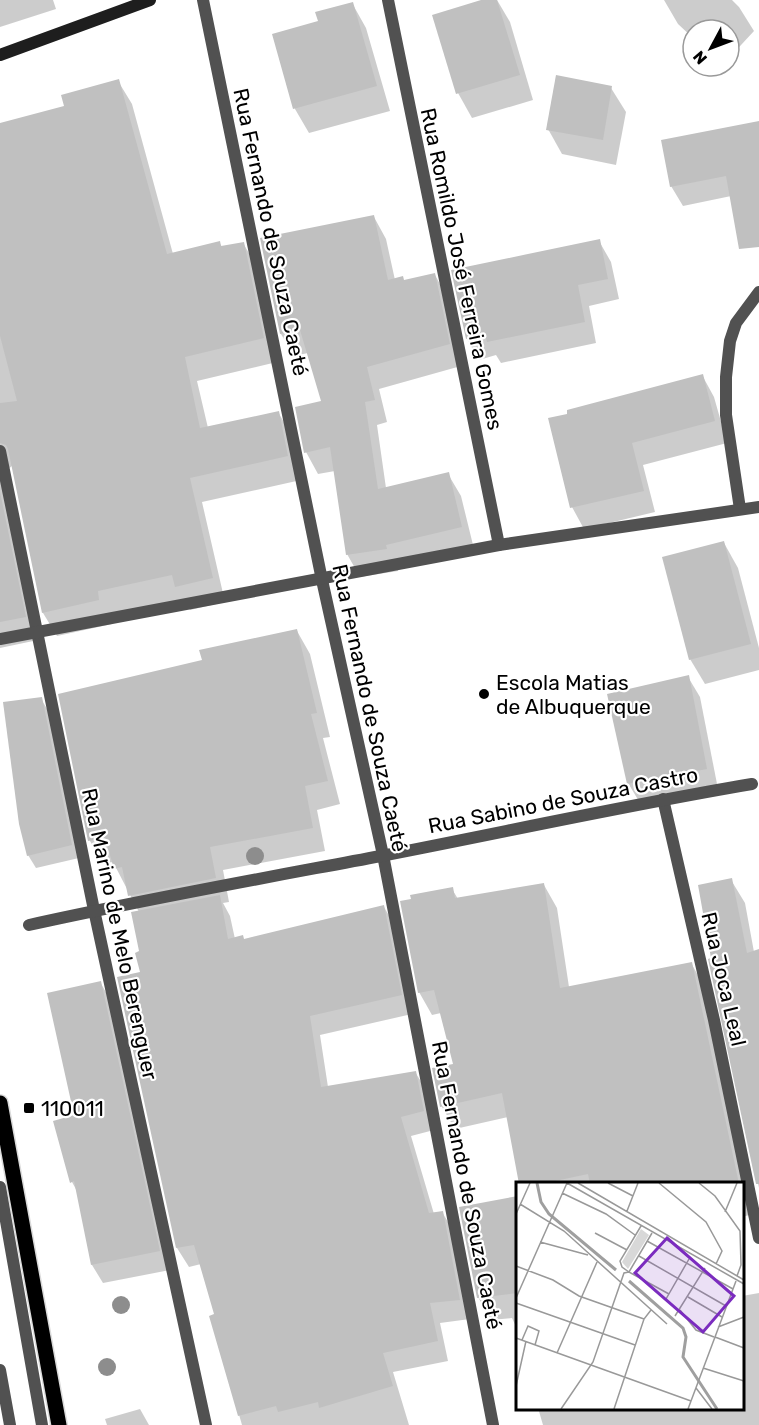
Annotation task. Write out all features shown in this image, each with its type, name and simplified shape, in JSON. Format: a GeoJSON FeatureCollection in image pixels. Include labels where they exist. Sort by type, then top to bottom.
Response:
{"type":"FeatureCollection","features":[{"type":"Feature","properties":{"kind":"main road"},"geometry":{"type":"LineString","coordinates":[[0,55],[150,0]]}},
{"type":"Feature","properties":{"kind":"main road"},"geometry":{"type":"LineString","coordinates":[[0,1103],[59,1425]]}},
{"type":"Feature","properties":{"kind":"street","name":"Rua Fernando de Souza Caeté"},"geometry":{"type":"LineString","coordinates":[[203,0],[322,580],[383,855],[493,1425]]}},
{"type":"Feature","properties":{"kind":"street","name":"Rua Romildo José Ferreira Gomes"},"geometry":{"type":"LineString","coordinates":[[388,0],[499,545]]}},
{"type":"Feature","properties":{"kind":"street"},"geometry":{"type":"LineString","coordinates":[[740,509],[726,415],[726,377],[730,341],[736,323],[759,292]]}},
{"type":"Feature","properties":{"kind":"street","name":"Rua Marino de Melo Berenguer"},"geometry":{"type":"LineString","coordinates":[[0,451],[94,910],[206,1425]]}},
{"type":"Feature","properties":{"kind":"street"},"geometry":{"type":"LineString","coordinates":[[0,639],[499,545],[759,507]]}},
{"type":"Feature","properties":{"kind":"street","name":"Rua Sabino de Souza Castro"},"geometry":{"type":"LineString","coordinates":[[29,925],[94,910],[663,799],[752,784]]}},
{"type":"Feature","properties":{"kind":"street","name":"Rua Joca Leal"},"geometry":{"type":"LineString","coordinates":[[663,799],[714,1020],[759,1238]]}},
{"type":"Feature","properties":{"kind":"street"},"geometry":{"type":"LineString","coordinates":[[0,1187],[42,1425]]}},
{"type":"Feature","properties":{"kind":"street"},"geometry":{"type":"LineString","coordinates":[[0,1371],[10,1425]]}},
{"type":"Feature","properties":{"kind":"building"},"geometry":{"type":"Polygon","coordinates":[[[481,0],[497,0],[520,75],[456,94],[432,15],[481,0]]]}},
{"type":"Feature","properties":{"kind":"building"},"geometry":{"type":"Polygon","coordinates":[[[353,2],[377,86],[293,109],[272,34],[318,21],[315,12],[353,2]]]}},
{"type":"Feature","properties":{"kind":"building"},"geometry":{"type":"Polygon","coordinates":[[[556,75],[612,86],[603,140],[546,130],[556,75]]]}},
{"type":"Feature","properties":{"kind":"building"},"geometry":{"type":"Polygon","coordinates":[[[119,79],[167,254],[220,241],[221,246],[244,242],[264,338],[185,357],[200,428],[279,411],[288,456],[190,478],[213,578],[175,587],[172,575],[98,591],[99,600],[42,613],[8,449],[6,445],[0,443],[0,403],[17,401],[0,336],[0,123],[64,106],[61,95],[119,79]]]}},
{"type":"Feature","properties":{"kind":"building"},"geometry":{"type":"Polygon","coordinates":[[[759,121],[759,247],[739,249],[726,176],[670,187],[661,140],[759,121]]]}},
{"type":"Feature","properties":{"kind":"building"},"geometry":{"type":"Polygon","coordinates":[[[374,215],[388,280],[403,276],[404,280],[435,273],[450,344],[367,367],[375,400],[365,402],[378,489],[449,472],[462,527],[386,545],[387,549],[346,555],[330,447],[304,453],[295,407],[321,401],[300,330],[280,334],[260,238],[374,215]]]}},
{"type":"Feature","properties":{"kind":"building"},"geometry":{"type":"Polygon","coordinates":[[[600,239],[608,279],[578,285],[585,322],[487,342],[485,334],[466,339],[451,270],[600,239]]]}},
{"type":"Feature","properties":{"kind":"building"},"geometry":{"type":"Polygon","coordinates":[[[703,374],[715,421],[632,443],[644,491],[570,508],[548,418],[567,414],[567,410],[703,374]]]}},
{"type":"Feature","properties":{"kind":"building"},"geometry":{"type":"Polygon","coordinates":[[[0,492],[26,617],[0,622],[0,492]]]}},
{"type":"Feature","properties":{"kind":"building"},"geometry":{"type":"Polygon","coordinates":[[[724,541],[751,644],[689,660],[662,557],[724,541]]]}},
{"type":"Feature","properties":{"kind":"building"},"geometry":{"type":"Polygon","coordinates":[[[297,629],[317,713],[311,714],[328,781],[305,786],[313,828],[210,847],[216,878],[128,896],[122,867],[114,869],[105,838],[88,841],[58,694],[202,660],[199,650],[297,629]]]}},
{"type":"Feature","properties":{"kind":"building"},"geometry":{"type":"Polygon","coordinates":[[[689,675],[707,769],[627,784],[607,694],[689,675]]]}},
{"type":"Feature","properties":{"kind":"building"},"geometry":{"type":"Polygon","coordinates":[[[42,697],[72,845],[27,856],[19,824],[3,702],[42,697]]]}},
{"type":"Feature","properties":{"kind":"building"},"geometry":{"type":"Polygon","coordinates":[[[732,878],[747,953],[759,949],[759,1184],[756,1184],[708,959],[711,958],[698,885],[732,878]]]}},
{"type":"Feature","properties":{"kind":"building"},"geometry":{"type":"Polygon","coordinates":[[[544,883],[560,988],[692,962],[739,1182],[590,1182],[588,1174],[550,1182],[519,1182],[502,1093],[440,1107],[432,1068],[453,1064],[434,990],[418,993],[400,901],[411,899],[410,895],[453,887],[455,898],[544,883]]]}},
{"type":"Feature","properties":{"kind":"building"},"geometry":{"type":"Polygon","coordinates":[[[220,895],[228,939],[243,935],[244,939],[384,905],[402,995],[310,1016],[321,1087],[416,1071],[424,1111],[401,1117],[429,1213],[443,1211],[460,1300],[430,1303],[438,1341],[383,1353],[393,1386],[319,1408],[318,1402],[278,1412],[276,1406],[238,1416],[209,1316],[214,1314],[194,1245],[176,1248],[117,977],[140,972],[135,953],[139,951],[131,912],[220,895]]]}},
{"type":"Feature","properties":{"kind":"building"},"geometry":{"type":"Polygon","coordinates":[[[101,981],[160,1251],[91,1265],[74,1181],[70,1183],[53,1121],[74,1115],[47,993],[101,981]]]}},
{"type":"Feature","properties":{"kind":"building"},"geometry":{"type":"Polygon","coordinates":[[[516,1196],[516,1293],[477,1298],[459,1207],[516,1196]]]}},
{"type":"Feature","properties":{"kind":"place","name":"Escola Matias de Albuquerque"},"geometry":{"type":"Point","coordinates":[484,694]}},
{"type":"Feature","properties":{"kind":"place","name":"110011"},"geometry":{"type":"Point","coordinates":[29,1108]}}]}
